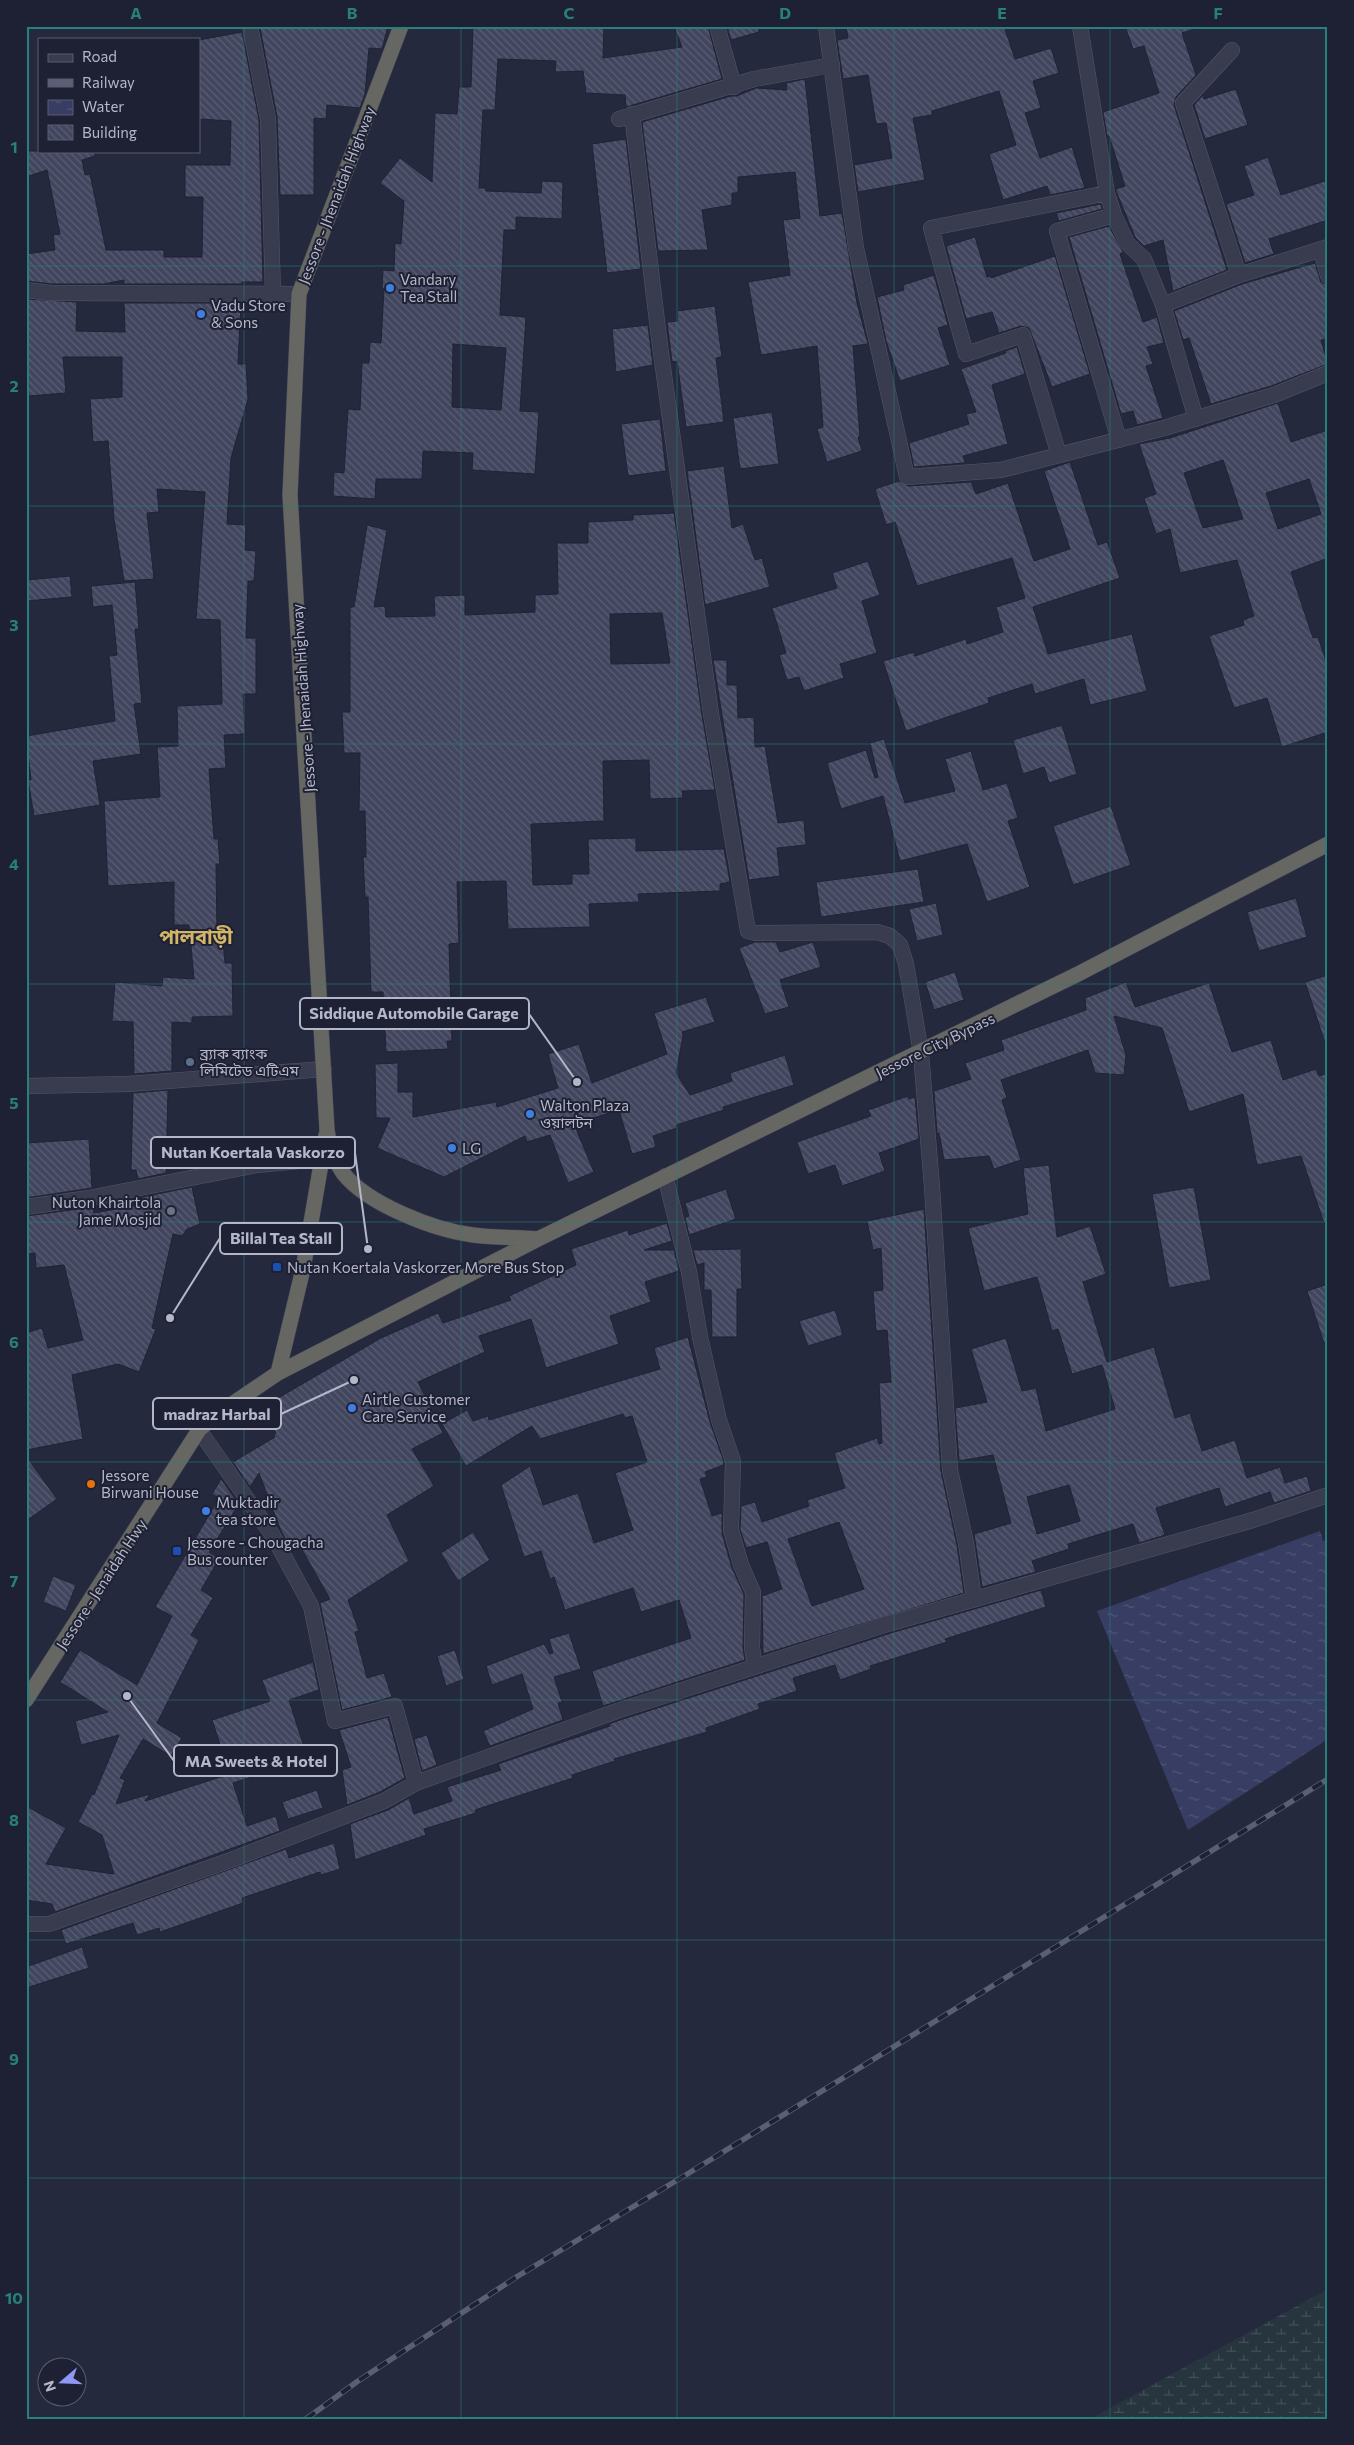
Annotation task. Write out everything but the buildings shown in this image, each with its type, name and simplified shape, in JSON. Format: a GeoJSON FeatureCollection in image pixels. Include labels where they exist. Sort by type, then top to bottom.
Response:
{"type":"FeatureCollection","features":[{"type":"Feature","properties":{"kind":"highway","name":"Jessore - Jhenaidah Highway"},"geometry":{"type":"LineString","coordinates":[[401,26],[299,294],[290,495],[327,1130],[329,1144],[344,1174],[367,1195],[386,1205],[412,1217],[454,1231],[473,1235],[538,1238]]}},
{"type":"Feature","properties":{"kind":"highway","name":"Jessore City Bypass"},"geometry":{"type":"LineString","coordinates":[[278,1373],[538,1238],[921,1053],[1328,844]]}},
{"type":"Feature","properties":{"kind":"highway"},"geometry":{"type":"LineString","coordinates":[[278,1373],[303,1270],[327,1130]]}},
{"type":"Feature","properties":{"kind":"highway","name":"Jessore - Jenaidah Hwy"},"geometry":{"type":"LineString","coordinates":[[26,1700],[199,1430],[213,1417],[278,1373]]}},
{"type":"Feature","properties":{"kind":"street"},"geometry":{"type":"LineString","coordinates":[[250,26],[268,118],[273,294]]}},
{"type":"Feature","properties":{"kind":"street"},"geometry":{"type":"LineString","coordinates":[[717,26],[734,87]]}},
{"type":"Feature","properties":{"kind":"street"},"geometry":{"type":"LineString","coordinates":[[826,26],[856,248],[907,477],[1001,470],[1119,440],[1274,395],[1328,373]]}},
{"type":"Feature","properties":{"kind":"street"},"geometry":{"type":"LineString","coordinates":[[1080,26],[1107,193],[1114,215],[1127,243],[1144,259],[1163,305],[1196,418]]}},
{"type":"Feature","properties":{"kind":"street"},"geometry":{"type":"LineString","coordinates":[[1232,50],[1183,103],[1239,275]]}},
{"type":"Feature","properties":{"kind":"street"},"geometry":{"type":"LineString","coordinates":[[832,65],[754,79],[734,87],[626,117],[711,714],[748,931],[756,933],[877,932],[890,936],[900,945],[906,964],[921,1053],[932,1187],[950,1470],[966,1543],[974,1599]]}},
{"type":"Feature","properties":{"kind":"street"},"geometry":{"type":"LineString","coordinates":[[1059,455],[1023,335],[966,354],[931,228],[1107,193]]}},
{"type":"Feature","properties":{"kind":"street"},"geometry":{"type":"LineString","coordinates":[[1114,215],[1058,231],[1119,440]]}},
{"type":"Feature","properties":{"kind":"street"},"geometry":{"type":"LineString","coordinates":[[1163,305],[1239,275],[1324,249],[1328,276]]}},
{"type":"Feature","properties":{"kind":"street"},"geometry":{"type":"LineString","coordinates":[[26,290],[51,293],[299,294]]}},
{"type":"Feature","properties":{"kind":"street"},"geometry":{"type":"LineString","coordinates":[[26,1086],[129,1084],[324,1069]]}},
{"type":"Feature","properties":{"kind":"street"},"geometry":{"type":"LineString","coordinates":[[26,1207],[90,1198],[257,1165],[321,1159]]}},
{"type":"Feature","properties":{"kind":"street"},"geometry":{"type":"LineString","coordinates":[[665,1176],[689,1272],[700,1336],[719,1420],[733,1461],[731,1530],[741,1565],[753,1592],[752,1648],[755,1666]]}},
{"type":"Feature","properties":{"kind":"street"},"geometry":{"type":"LineString","coordinates":[[199,1430],[273,1536],[311,1606],[335,1721],[394,1706],[416,1783]]}},
{"type":"Feature","properties":{"kind":"street"},"geometry":{"type":"LineString","coordinates":[[26,1924],[49,1924],[231,1860],[384,1801],[416,1783],[617,1711],[755,1666],[974,1599],[1253,1520],[1328,1496]]}},
{"type":"Feature","properties":{"kind":"green space"},"geometry":{"type":"Polygon","coordinates":[[[1328,2289],[1328,2419],[1090,2419],[1328,2289]]]}},
{"type":"Feature","properties":{"kind":"water"},"geometry":{"type":"Polygon","coordinates":[[[1320,1531],[1323,1541],[1328,1540],[1328,1739],[1188,1830],[1097,1611],[1320,1531]]]}},
{"type":"Feature","properties":{"kind":"railway"},"geometry":{"type":"LineString","coordinates":[[306,2419],[358,2381],[518,2276],[689,2173],[1328,1779]]}},
{"type":"Feature","properties":{"kind":"place","name":"Vandary Tea Stall"},"geometry":{"type":"Point","coordinates":[390,288]}},
{"type":"Feature","properties":{"kind":"place","name":"Vadu Store & Sons"},"geometry":{"type":"Point","coordinates":[201,314]}},
{"type":"Feature","properties":{"kind":"place","name":"ব্র্যাক ব্যাংক লিমিটেড এটিএম"},"geometry":{"type":"Point","coordinates":[190,1062]}},
{"type":"Feature","properties":{"kind":"place","name":"Siddique Automobile Garage"},"geometry":{"type":"Point","coordinates":[577,1082]}},
{"type":"Feature","properties":{"kind":"place","name":"Walton Plaza ওয়ালটন"},"geometry":{"type":"Point","coordinates":[530,1114]}},
{"type":"Feature","properties":{"kind":"place","name":"LG"},"geometry":{"type":"Point","coordinates":[452,1148]}},
{"type":"Feature","properties":{"kind":"place","name":"Nuton Khairtola Jame Mosjid"},"geometry":{"type":"Point","coordinates":[171,1211]}},
{"type":"Feature","properties":{"kind":"place","name":"Nutan Koertala Vaskorzo"},"geometry":{"type":"Point","coordinates":[368,1249]}},
{"type":"Feature","properties":{"kind":"place","name":"Nutan Koertala Vaskorzer More Bus Stop"},"geometry":{"type":"Point","coordinates":[277,1267]}},
{"type":"Feature","properties":{"kind":"place","name":"Billal Tea Stall"},"geometry":{"type":"Point","coordinates":[170,1318]}},
{"type":"Feature","properties":{"kind":"place","name":"madraz Harbal"},"geometry":{"type":"Point","coordinates":[354,1380]}},
{"type":"Feature","properties":{"kind":"place","name":"Airtle Customer Care Service"},"geometry":{"type":"Point","coordinates":[352,1408]}},
{"type":"Feature","properties":{"kind":"place","name":"Jessore Birwani House"},"geometry":{"type":"Point","coordinates":[91,1484]}},
{"type":"Feature","properties":{"kind":"place","name":"Muktadir tea store"},"geometry":{"type":"Point","coordinates":[206,1511]}},
{"type":"Feature","properties":{"kind":"place","name":"Jessore - Chougacha Bus counter"},"geometry":{"type":"Point","coordinates":[177,1551]}},
{"type":"Feature","properties":{"kind":"place","name":"MA Sweets & Hotel"},"geometry":{"type":"Point","coordinates":[127,1696]}},
{"type":"Feature","properties":{"kind":"district","name":"পালবাড়ী"},"geometry":{"type":"Point","coordinates":[196,936]}}]}
